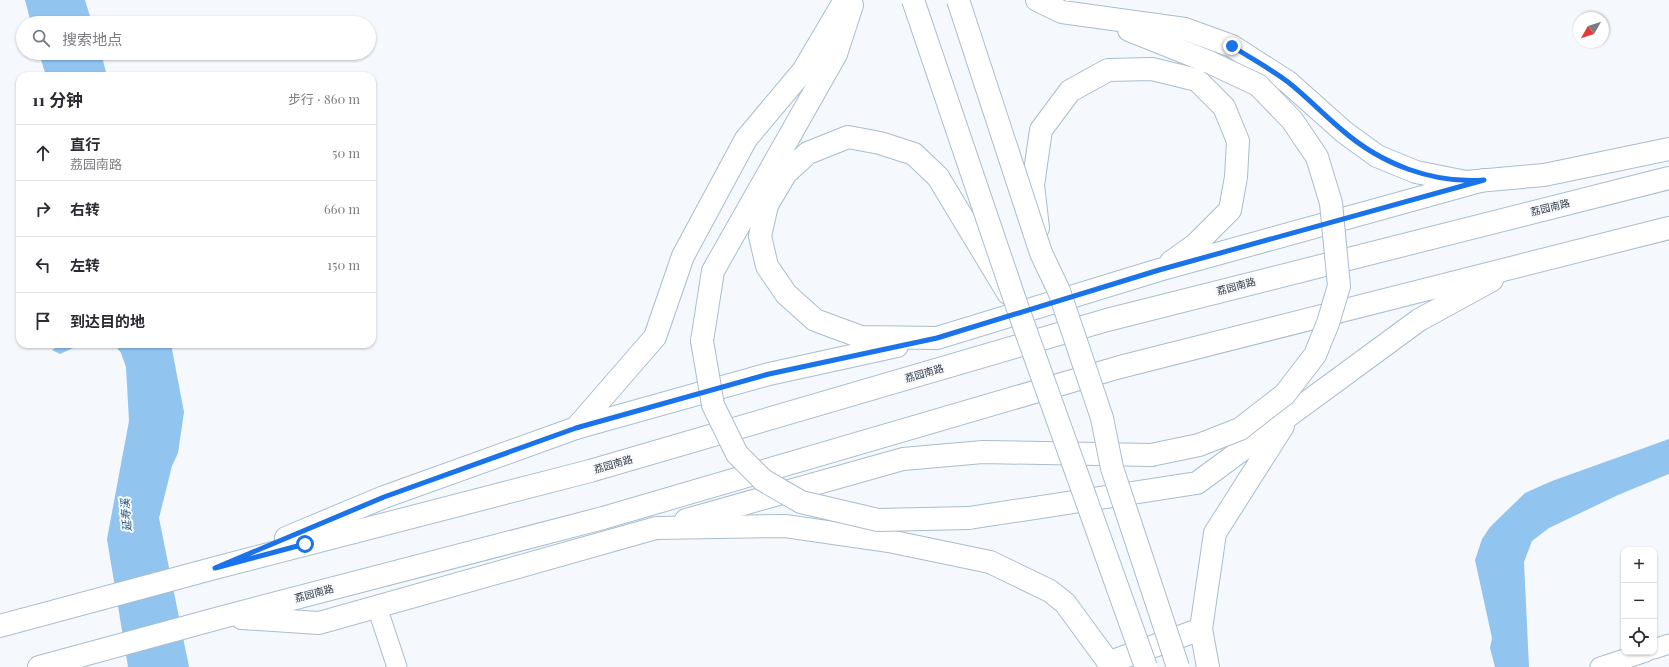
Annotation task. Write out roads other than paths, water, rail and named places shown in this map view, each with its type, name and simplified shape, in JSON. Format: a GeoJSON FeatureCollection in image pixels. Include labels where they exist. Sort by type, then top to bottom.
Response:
{"type":"FeatureCollection","features":[{"type":"Feature","properties":{"kind":"main road"},"geometry":{"type":"LineString","coordinates":[[576,428],[655,337],[683,256],[746,139],[803,71],[845,0]]}},
{"type":"Feature","properties":{"kind":"main road"},"geometry":{"type":"LineString","coordinates":[[854,0],[836,54],[712,271],[702,342],[713,405],[737,454],[763,480],[801,502],[878,520],[969,518],[1197,483],[1419,320],[1520,265]]}},
{"type":"Feature","properties":{"kind":"main road"},"geometry":{"type":"LineString","coordinates":[[913,0],[1018,309],[1146,667]]}},
{"type":"Feature","properties":{"kind":"main road"},"geometry":{"type":"LineString","coordinates":[[958,0],[1041,253],[1059,291],[1102,418],[1112,468],[1178,667]]}},
{"type":"Feature","properties":{"kind":"main road"},"geometry":{"type":"LineString","coordinates":[[1037,0],[1062,12],[1185,29],[1232,46],[1288,82],[1344,132],[1377,156],[1416,172],[1466,182],[1544,175],[1669,149]]}},
{"type":"Feature","properties":{"kind":"main road"},"geometry":{"type":"LineString","coordinates":[[223,617],[319,624],[903,459],[983,452],[1151,455],[1199,445],[1240,429],[1285,394],[1315,354],[1328,323],[1339,286],[1331,203],[1317,157],[1292,120],[1258,85],[1209,62],[1097,17]]}},
{"type":"Feature","properties":{"kind":"main road"},"geometry":{"type":"LineString","coordinates":[[1041,253],[1033,185],[1042,130],[1070,91],[1108,70],[1152,69],[1197,80],[1224,107],[1238,141],[1236,177],[1230,210],[1195,245],[1159,270]]}},
{"type":"Feature","properties":{"kind":"main road"},"geometry":{"type":"LineString","coordinates":[[937,338],[861,337],[815,320],[786,294],[767,266],[760,236],[767,205],[786,173],[808,153],[848,137],[880,143],[914,154],[938,177],[1018,309]]}},
{"type":"Feature","properties":{"kind":"main road","name":"荔园南路"},"geometry":{"type":"LineString","coordinates":[[0,626],[590,470],[1107,320],[1669,178]]}},
{"type":"Feature","properties":{"kind":"main road"},"geometry":{"type":"LineString","coordinates":[[215,568],[384,497],[576,428],[769,374],[937,338],[1159,270],[1484,180]]}},
{"type":"Feature","properties":{"kind":"main road","name":"荔园南路"},"geometry":{"type":"LineString","coordinates":[[39,667],[188,626],[603,518],[1120,367],[1669,228]]}},
{"type":"Feature","properties":{"kind":"main road"},"geometry":{"type":"LineString","coordinates":[[1208,667],[1201,629],[1215,533],[1290,415]]}},
{"type":"Feature","properties":{"kind":"main road"},"geometry":{"type":"LineString","coordinates":[[656,528],[785,526],[889,541],[990,562],[1050,591],[1065,603],[1111,664],[1201,629]]}},
{"type":"Feature","properties":{"kind":"street"},"geometry":{"type":"LineString","coordinates":[[377,607],[397,667]]}},
{"type":"Feature","properties":{"kind":"street"},"geometry":{"type":"LineString","coordinates":[[1657,648],[1669,644]]}},
{"type":"Feature","properties":{"kind":"street"},"geometry":{"type":"LineString","coordinates":[[1600,667],[1637,655]]}},
{"type":"Feature","properties":{"kind":"water"},"geometry":{"type":"Polygon","coordinates":[[[25,0],[85,0],[90,16],[29,16],[25,0]]]}},
{"type":"Feature","properties":{"kind":"water"},"geometry":{"type":"Polygon","coordinates":[[[41,60],[103,60],[106,72],[45,72],[41,60]]]}},
{"type":"Feature","properties":{"kind":"water"},"geometry":{"type":"Polygon","coordinates":[[[55,348],[73,348],[60,354],[52,350],[55,348]]]}},
{"type":"Feature","properties":{"kind":"water","name":"延寿溪"},"geometry":{"type":"Polygon","coordinates":[[[117,348],[172,348],[184,412],[178,453],[172,466],[159,518],[189,667],[128,667],[107,539],[129,421],[126,367],[121,353],[117,348]]]}},
{"type":"Feature","properties":{"kind":"water"},"geometry":{"type":"Polygon","coordinates":[[[1669,439],[1669,474],[1618,495],[1549,528],[1532,541],[1524,562],[1529,667],[1495,667],[1490,648],[1492,638],[1475,560],[1482,539],[1490,527],[1525,493],[1552,481],[1669,439]]]}}]}
